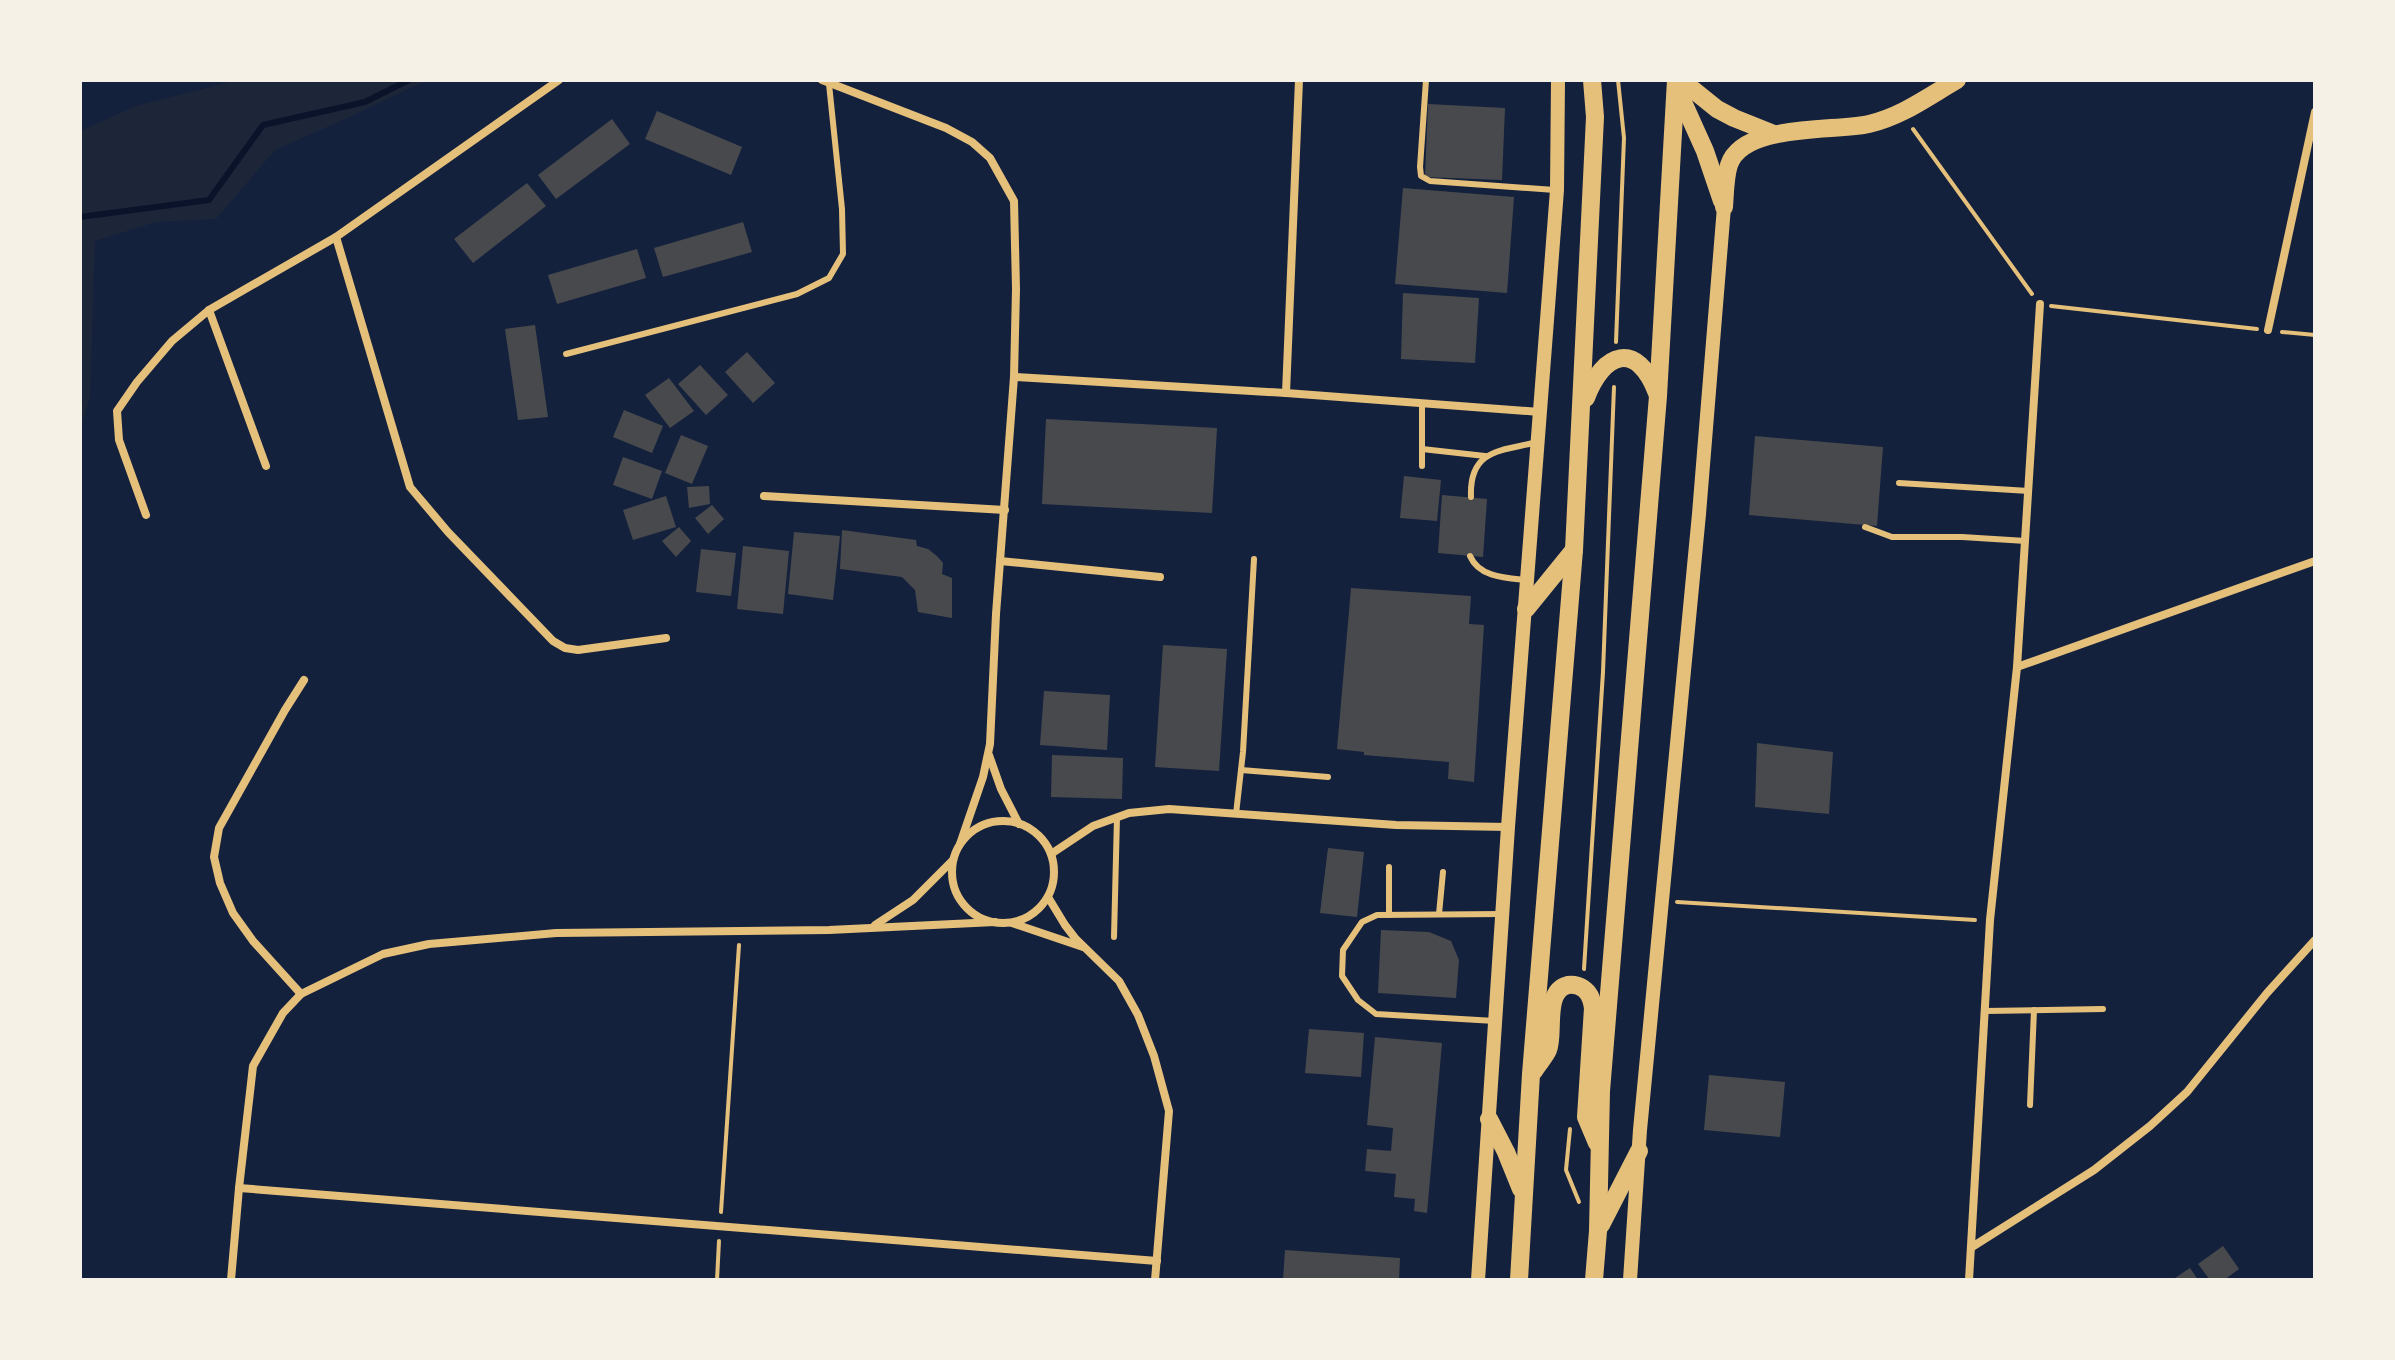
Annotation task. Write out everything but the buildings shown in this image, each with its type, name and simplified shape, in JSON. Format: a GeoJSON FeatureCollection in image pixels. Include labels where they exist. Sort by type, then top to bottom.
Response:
{"type":"FeatureCollection","features":[{"type":"Feature","properties":{"kind":"main road"},"geometry":{"type":"LineString","coordinates":[[1519,1280],[1531,1074],[1574,550],[1595,117],[1592,80]]}},
{"type":"Feature","properties":{"kind":"main road"},"geometry":{"type":"LineString","coordinates":[[1724,207],[1729,164],[1738,150],[1760,137],[1872,124],[1901,113],[1957,80]]}},
{"type":"Feature","properties":{"kind":"main road"},"geometry":{"type":"LineString","coordinates":[[1678,82],[1717,109],[1774,134]]}},
{"type":"Feature","properties":{"kind":"main road"},"geometry":{"type":"LineString","coordinates":[[1678,82],[1724,207]]}},
{"type":"Feature","properties":{"kind":"main road"},"geometry":{"type":"LineString","coordinates":[[1594,1280],[1602,1075],[1658,396],[1678,82]]}},
{"type":"Feature","properties":{"kind":"main road"},"geometry":{"type":"LineString","coordinates":[[1580,412],[1595,377],[1607,364],[1616,360],[1640,363],[1651,376],[1658,396]]}},
{"type":"Feature","properties":{"kind":"main road"},"geometry":{"type":"LineString","coordinates":[[1526,609],[1574,550]]}},
{"type":"Feature","properties":{"kind":"main road"},"geometry":{"type":"LineString","coordinates":[[1531,1074],[1549,1048],[1551,1013],[1556,996],[1566,985],[1583,988],[1590,995],[1593,1008],[1586,1117],[1599,1150]]}},
{"type":"Feature","properties":{"kind":"main road"},"geometry":{"type":"LineString","coordinates":[[1489,1119],[1520,1184],[1524,1204]]}},
{"type":"Feature","properties":{"kind":"main road"},"geometry":{"type":"LineString","coordinates":[[1598,1231],[1639,1151]]}},
{"type":"Feature","properties":{"kind":"street"},"geometry":{"type":"LineString","coordinates":[[146,515],[119,440],[117,411],[172,341],[209,310],[336,237],[559,80]]}},
{"type":"Feature","properties":{"kind":"street"},"geometry":{"type":"LineString","coordinates":[[1286,393],[1299,80]]}},
{"type":"Feature","properties":{"kind":"street"},"geometry":{"type":"LineString","coordinates":[[1478,1280],[1508,827],[1557,190],[1558,80]]}},
{"type":"Feature","properties":{"kind":"street"},"geometry":{"type":"LineString","coordinates":[[826,82],[946,128],[972,142],[990,158],[1014,201],[1014,377],[989,755],[953,859],[913,900],[870,928]]}},
{"type":"Feature","properties":{"kind":"street"},"geometry":{"type":"LineString","coordinates":[[2268,330],[2315,112]]}},
{"type":"Feature","properties":{"kind":"street"},"geometry":{"type":"LineString","coordinates":[[1630,1280],[1661,901],[1701,499],[1724,207]]}},
{"type":"Feature","properties":{"kind":"street"},"geometry":{"type":"LineString","coordinates":[[336,237],[410,487],[448,532],[553,641],[565,648],[578,650],[666,638]]}},
{"type":"Feature","properties":{"kind":"street"},"geometry":{"type":"LineString","coordinates":[[1969,1280],[1990,920],[2017,667],[2040,304]]}},
{"type":"Feature","properties":{"kind":"street"},"geometry":{"type":"LineString","coordinates":[[209,310],[266,466]]}},
{"type":"Feature","properties":{"kind":"street"},"geometry":{"type":"LineString","coordinates":[[1014,377],[1540,412]]}},
{"type":"Feature","properties":{"kind":"street"},"geometry":{"type":"LineString","coordinates":[[764,496],[1005,510]]}},
{"type":"Feature","properties":{"kind":"street"},"geometry":{"type":"LineString","coordinates":[[1000,561],[1160,577]]}},
{"type":"Feature","properties":{"kind":"street"},"geometry":{"type":"LineString","coordinates":[[2017,667],[2315,561]]}},
{"type":"Feature","properties":{"kind":"street"},"geometry":{"type":"LineString","coordinates":[[301,994],[253,941],[233,913],[220,883],[214,857],[219,828],[304,680]]}},
{"type":"Feature","properties":{"kind":"street"},"geometry":{"type":"LineString","coordinates":[[989,755],[1001,789],[1019,824]]}},
{"type":"Feature","properties":{"kind":"street"},"geometry":{"type":"LineString","coordinates":[[1051,854],[1093,826],[1129,813],[1169,809],[1396,825],[1508,827]]}},
{"type":"Feature","properties":{"kind":"street"},"geometry":{"type":"LineString","coordinates":[[960,844],[972,831],[1003,821],[1033,830],[1044,841],[1055,869],[1048,897],[1039,909],[1026,918],[1010,923]]}},
{"type":"Feature","properties":{"kind":"street"},"geometry":{"type":"LineString","coordinates":[[953,859],[952,876],[956,892],[972,912],[995,922]]}},
{"type":"Feature","properties":{"kind":"street"},"geometry":{"type":"LineString","coordinates":[[1048,897],[1065,925],[1119,981],[1138,1015],[1154,1056],[1169,1111],[1155,1280]]}},
{"type":"Feature","properties":{"kind":"street"},"geometry":{"type":"LineString","coordinates":[[231,1280],[253,1066],[283,1013],[301,994],[383,954],[429,944],[556,933],[870,928],[995,922],[1010,923],[1087,949]]}},
{"type":"Feature","properties":{"kind":"street"},"geometry":{"type":"LineString","coordinates":[[1972,1247],[2094,1170],[2178,1101],[2315,940]]}},
{"type":"Feature","properties":{"kind":"street"},"geometry":{"type":"LineString","coordinates":[[239,1188],[1157,1261]]}},
{"type":"Feature","properties":{"kind":"lane"},"geometry":{"type":"LineString","coordinates":[[1426,80],[1421,176],[1430,181],[1557,190]]}},
{"type":"Feature","properties":{"kind":"lane"},"geometry":{"type":"LineString","coordinates":[[566,354],[797,294],[829,278],[843,254],[842,209],[826,82]]}},
{"type":"Feature","properties":{"kind":"lane"},"geometry":{"type":"LineString","coordinates":[[1422,403],[1422,466]]}},
{"type":"Feature","properties":{"kind":"lane"},"geometry":{"type":"LineString","coordinates":[[1422,449],[1485,456],[1538,442]]}},
{"type":"Feature","properties":{"kind":"lane"},"geometry":{"type":"LineString","coordinates":[[1471,497],[1470,482],[1485,456]]}},
{"type":"Feature","properties":{"kind":"lane"},"geometry":{"type":"LineString","coordinates":[[1899,483],[2029,491]]}},
{"type":"Feature","properties":{"kind":"lane"},"geometry":{"type":"LineString","coordinates":[[1865,527],[1892,537],[2026,541]]}},
{"type":"Feature","properties":{"kind":"lane"},"geometry":{"type":"LineString","coordinates":[[1470,556],[1473,564],[1482,571],[1528,580]]}},
{"type":"Feature","properties":{"kind":"lane"},"geometry":{"type":"LineString","coordinates":[[1236,814],[1254,559]]}},
{"type":"Feature","properties":{"kind":"lane"},"geometry":{"type":"LineString","coordinates":[[1241,770],[1328,777]]}},
{"type":"Feature","properties":{"kind":"lane"},"geometry":{"type":"LineString","coordinates":[[1114,937],[1117,817]]}},
{"type":"Feature","properties":{"kind":"lane"},"geometry":{"type":"LineString","coordinates":[[1389,867],[1389,915]]}},
{"type":"Feature","properties":{"kind":"lane"},"geometry":{"type":"LineString","coordinates":[[1439,914],[1443,872]]}},
{"type":"Feature","properties":{"kind":"lane"},"geometry":{"type":"LineString","coordinates":[[1495,1021],[1376,1014],[1358,1000],[1342,976],[1343,950],[1362,922],[1377,915],[1502,914]]}},
{"type":"Feature","properties":{"kind":"lane"},"geometry":{"type":"LineString","coordinates":[[1985,1011],[2103,1009]]}},
{"type":"Feature","properties":{"kind":"lane"},"geometry":{"type":"LineString","coordinates":[[2030,1105],[2034,1010]]}},
{"type":"Feature","properties":{"kind":"path"},"geometry":{"type":"LineString","coordinates":[[1583,988],[1603,672],[1616,360],[1624,138],[1618,80]]}},
{"type":"Feature","properties":{"kind":"path"},"geometry":{"type":"LineString","coordinates":[[1901,113],[2040,304],[2315,335]]}},
{"type":"Feature","properties":{"kind":"path"},"geometry":{"type":"LineString","coordinates":[[1661,901],[1990,920]]}},
{"type":"Feature","properties":{"kind":"path"},"geometry":{"type":"LineString","coordinates":[[717,1280],[740,931]]}},
{"type":"Feature","properties":{"kind":"path"},"geometry":{"type":"LineString","coordinates":[[1571,1124],[1566,1170],[1581,1206]]}},
{"type":"Feature","properties":{"kind":"shaded area"},"geometry":{"type":"Polygon","coordinates":[[[238,80],[427,80],[275,150],[216,219],[156,222],[95,241],[90,398],[80,429],[80,131],[136,106],[238,80]]]}},
{"type":"Feature","properties":{"kind":"waterway"},"geometry":{"type":"LineString","coordinates":[[80,217],[209,200],[263,125],[365,102],[409,80]]}}]}
